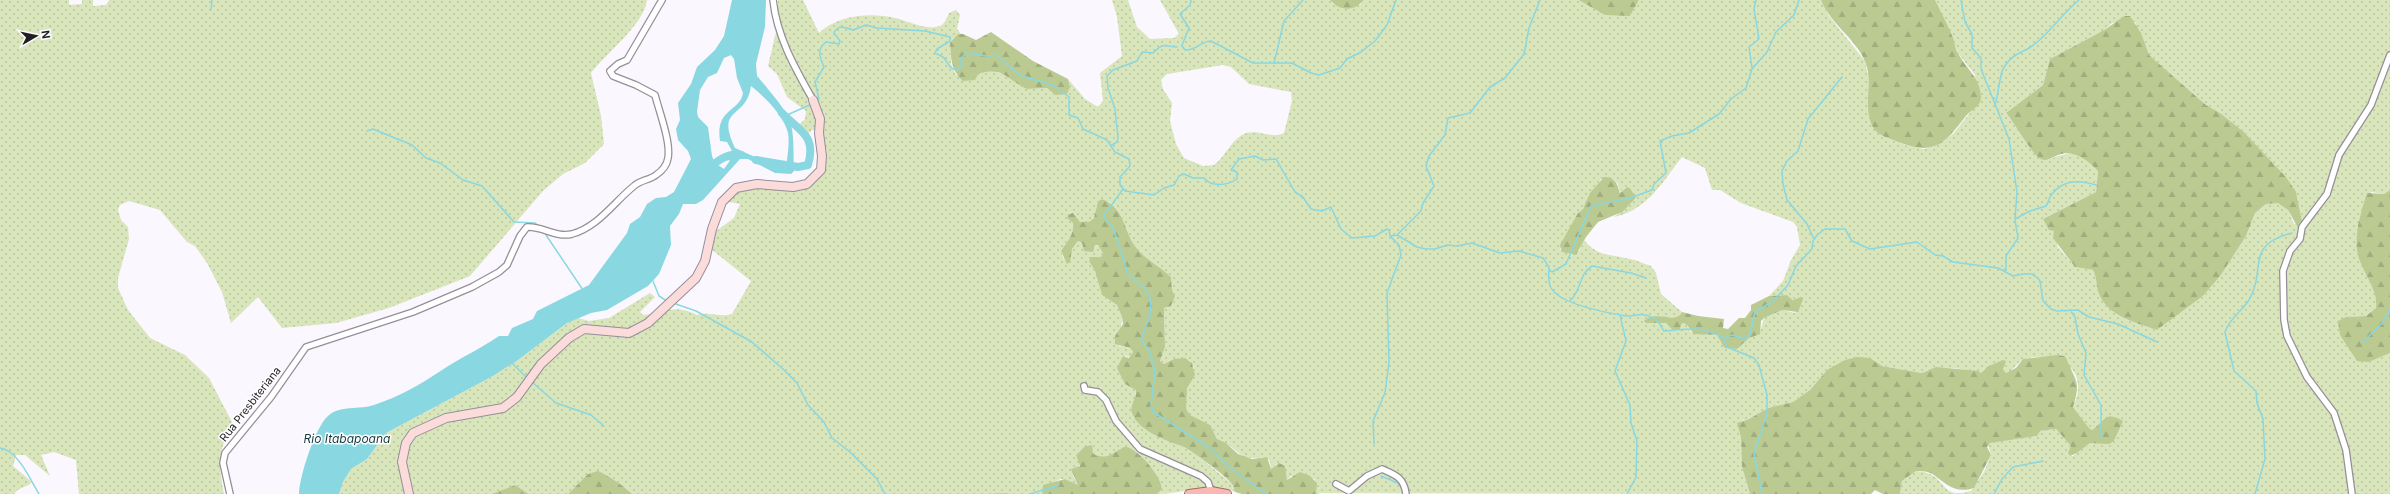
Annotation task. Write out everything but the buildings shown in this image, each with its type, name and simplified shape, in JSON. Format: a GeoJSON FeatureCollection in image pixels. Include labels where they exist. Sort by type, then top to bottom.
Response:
{"type":"FeatureCollection","features":[{"type":"Feature","properties":{"kind":"main road"},"geometry":{"type":"LineString","coordinates":[[1189,494],[1211,491],[1227,494]]}},
{"type":"Feature","properties":{"kind":"street","name":"Rua Presbiteriana"},"geometry":{"type":"LineString","coordinates":[[230,494],[223,463],[225,453],[271,397],[301,352],[317,342],[413,312],[472,288],[499,272],[510,260],[520,236],[527,227],[534,227],[560,235],[572,234],[590,227],[636,184],[656,176],[663,169],[668,157],[668,146],[655,95],[636,85],[612,76],[610,71],[618,64],[627,60],[662,0]]}},
{"type":"Feature","properties":{"kind":"street"},"geometry":{"type":"LineString","coordinates":[[409,494],[402,462],[406,443],[413,433],[446,418],[503,408],[517,397],[541,364],[570,338],[584,329],[629,333],[648,323],[696,278],[705,261],[712,229],[722,202],[736,188],[756,184],[793,187],[807,184],[820,170],[820,119],[815,102],[787,51],[775,22],[773,0]]}},
{"type":"Feature","properties":{"kind":"street"},"geometry":{"type":"LineString","coordinates":[[2352,494],[2346,450],[2334,413],[2307,377],[2287,336],[2284,320],[2283,271],[2290,251],[2300,239],[2302,227],[2327,194],[2339,155],[2371,106],[2390,55]]}},
{"type":"Feature","properties":{"kind":"street"},"geometry":{"type":"LineString","coordinates":[[1084,386],[1085,390],[1098,392],[1106,400],[1116,421],[1130,440],[1140,449],[1201,476],[1208,482],[1211,491]]}},
{"type":"Feature","properties":{"kind":"street"},"geometry":{"type":"LineString","coordinates":[[1336,484],[1349,491],[1367,476],[1382,469],[1401,478],[1405,484],[1406,494]]}},
{"type":"Feature","properties":{"kind":"green space"},"geometry":{"type":"Polygon","coordinates":[[[0,0],[69,0],[69,5],[82,4],[82,0],[93,0],[93,6],[106,5],[109,0],[647,0],[639,19],[632,29],[591,73],[601,116],[604,144],[585,163],[563,174],[543,191],[470,276],[389,308],[336,323],[282,328],[258,297],[231,323],[222,292],[207,263],[195,246],[187,242],[160,210],[129,201],[120,205],[118,210],[121,220],[128,227],[129,239],[118,278],[118,288],[128,310],[150,338],[185,355],[209,378],[233,424],[224,442],[220,458],[224,494],[79,494],[76,460],[54,452],[41,455],[50,476],[25,455],[16,455],[13,466],[32,482],[14,494],[0,494],[0,0]]]}},
{"type":"Feature","properties":{"kind":"green space"},"geometry":{"type":"Polygon","coordinates":[[[778,0],[803,0],[819,33],[835,22],[855,16],[865,15],[886,16],[918,25],[935,27],[942,25],[949,13],[956,10],[960,15],[957,29],[961,34],[950,43],[951,64],[956,75],[994,71],[1011,78],[1027,89],[1047,88],[1055,95],[1070,87],[1068,79],[1085,99],[1098,107],[1103,101],[1100,73],[1122,56],[1117,17],[1112,0],[1128,0],[1137,27],[1150,39],[1174,38],[1179,34],[1160,0],[1330,0],[1333,4],[1360,5],[1364,0],[1579,0],[1621,15],[1630,16],[1639,0],[1821,0],[1829,16],[1865,61],[1868,75],[1870,117],[1882,135],[1905,145],[1924,149],[1933,147],[1953,134],[1973,109],[1975,75],[1958,53],[1935,0],[2390,0],[2390,190],[2384,194],[2371,192],[2361,216],[2357,233],[2357,250],[2359,259],[2373,289],[2376,308],[2366,316],[2346,317],[2369,362],[2390,353],[2390,494],[1900,494],[1902,481],[1916,471],[1931,474],[1946,488],[1955,493],[1971,491],[1984,472],[1991,455],[1988,444],[1994,442],[2037,436],[2040,431],[2056,429],[2071,446],[2070,456],[2073,456],[2090,443],[2114,441],[2122,422],[2097,427],[2092,430],[2089,428],[2073,407],[2078,389],[2077,379],[2074,372],[2068,365],[2060,361],[2043,357],[2034,357],[2022,360],[2012,370],[2006,373],[2003,369],[1984,369],[1982,373],[1954,368],[1928,370],[1922,373],[1882,366],[1827,370],[1810,390],[1793,402],[1768,408],[1749,419],[1741,421],[1742,467],[1750,494],[1316,493],[1315,479],[1291,476],[1287,480],[1286,475],[1276,464],[1271,469],[1270,461],[1263,457],[1251,458],[1244,456],[1228,444],[1217,439],[1214,433],[1205,424],[1188,414],[1186,410],[1186,392],[1189,383],[1193,378],[1194,367],[1189,360],[1174,359],[1164,364],[1160,361],[1165,347],[1164,308],[1171,306],[1174,294],[1172,290],[1171,277],[1139,251],[1131,239],[1123,219],[1115,207],[1102,199],[1098,201],[1094,218],[1089,222],[1080,222],[1070,212],[1067,218],[1073,223],[1073,228],[1070,238],[1061,251],[1064,260],[1078,241],[1082,243],[1083,247],[1094,249],[1095,245],[1100,246],[1103,253],[1101,257],[1093,257],[1089,261],[1095,271],[1102,295],[1117,305],[1122,317],[1119,346],[1130,348],[1133,352],[1132,357],[1124,356],[1119,369],[1123,380],[1136,390],[1133,417],[1154,435],[1182,446],[1198,456],[1231,483],[1235,492],[1214,487],[1204,487],[1157,494],[1162,489],[1159,480],[1156,474],[1137,452],[1121,448],[1113,455],[1097,457],[1084,447],[1076,455],[1080,464],[1073,476],[1078,481],[1078,485],[1065,479],[1060,479],[1043,488],[1042,494],[632,494],[618,482],[588,474],[568,494],[529,494],[515,485],[491,494],[339,494],[343,482],[351,469],[367,459],[386,433],[493,376],[518,360],[567,323],[578,318],[589,321],[609,318],[650,293],[655,297],[640,312],[643,315],[675,309],[689,311],[697,315],[732,314],[751,281],[711,249],[712,234],[734,218],[740,204],[724,201],[741,187],[805,188],[812,184],[822,173],[827,159],[825,145],[820,135],[815,130],[812,130],[804,138],[798,126],[805,119],[806,111],[787,97],[777,74],[768,66],[776,32],[778,0]],[[2135,22],[2112,23],[2106,29],[2050,59],[2043,85],[2006,113],[2024,137],[2048,160],[2063,155],[2075,155],[2087,160],[2098,171],[2096,192],[2043,219],[2054,231],[2058,247],[2075,267],[2093,270],[2099,294],[2103,302],[2109,308],[2124,318],[2157,330],[2203,296],[2221,275],[2246,236],[2255,213],[2266,204],[2278,202],[2288,210],[2294,224],[2302,223],[2302,221],[2297,197],[2286,177],[2244,132],[2220,113],[2206,105],[2149,55],[2135,22]],[[1223,65],[1167,74],[1161,80],[1163,89],[1172,103],[1170,121],[1176,144],[1184,158],[1203,166],[1214,165],[1218,162],[1234,142],[1242,135],[1252,132],[1274,135],[1284,133],[1292,101],[1291,92],[1249,84],[1231,67],[1223,65]],[[1682,157],[1661,185],[1636,208],[1614,217],[1636,199],[1630,188],[1627,187],[1620,192],[1618,184],[1613,179],[1601,179],[1583,209],[1578,213],[1560,249],[1571,255],[1579,251],[1584,240],[1599,252],[1651,266],[1656,273],[1661,294],[1682,312],[1680,315],[1673,317],[1648,318],[1656,323],[1666,323],[1676,330],[1680,329],[1682,323],[1686,324],[1691,332],[1720,336],[1723,344],[1757,334],[1761,329],[1764,318],[1782,310],[1795,313],[1800,298],[1793,300],[1787,295],[1769,296],[1783,281],[1791,260],[1800,245],[1797,227],[1793,222],[1741,203],[1720,190],[1712,190],[1705,168],[1682,157]]]}},
{"type":"Feature","properties":{"kind":"green space"},"geometry":{"type":"Polygon","coordinates":[[[1330,0],[1364,0],[1356,7],[1347,9],[1334,4],[1330,0]]]}},
{"type":"Feature","properties":{"kind":"green space"},"geometry":{"type":"Polygon","coordinates":[[[1579,0],[1639,0],[1630,16],[1605,15],[1579,0]]]}},
{"type":"Feature","properties":{"kind":"green space"},"geometry":{"type":"Polygon","coordinates":[[[1821,0],[1935,0],[1951,33],[1961,59],[1979,85],[1981,101],[1951,134],[1937,145],[1929,148],[1909,146],[1879,134],[1871,123],[1869,116],[1869,82],[1867,67],[1858,49],[1831,18],[1821,0]]]}},
{"type":"Feature","properties":{"kind":"green space"},"geometry":{"type":"Polygon","coordinates":[[[2124,16],[2130,16],[2141,33],[2149,55],[2206,105],[2220,113],[2244,132],[2286,177],[2296,192],[2302,221],[2297,226],[2288,210],[2278,203],[2266,204],[2255,213],[2246,236],[2221,275],[2203,296],[2157,330],[2124,318],[2109,308],[2103,302],[2099,294],[2093,270],[2075,267],[2053,238],[2054,231],[2049,230],[2043,219],[2096,192],[2098,171],[2090,163],[2069,153],[2058,155],[2048,160],[2041,159],[2033,152],[2006,113],[2043,85],[2050,59],[2106,29],[2124,16]]]}},
{"type":"Feature","properties":{"kind":"green space"},"geometry":{"type":"Polygon","coordinates":[[[991,32],[1033,61],[1068,79],[1070,87],[1067,94],[1055,95],[1047,88],[1027,89],[1004,75],[993,72],[978,74],[975,80],[963,81],[956,73],[954,68],[951,59],[950,43],[958,34],[963,34],[976,40],[991,32]]]}},
{"type":"Feature","properties":{"kind":"green space"},"geometry":{"type":"Polygon","coordinates":[[[1604,177],[1611,178],[1615,181],[1620,193],[1627,187],[1630,188],[1636,198],[1622,212],[1598,222],[1586,237],[1576,255],[1562,252],[1560,245],[1578,213],[1583,209],[1590,193],[1604,177]]]}},
{"type":"Feature","properties":{"kind":"green space"},"geometry":{"type":"Polygon","coordinates":[[[2390,190],[2390,353],[2369,362],[2357,361],[2340,335],[2338,321],[2346,317],[2366,316],[2376,308],[2373,289],[2359,259],[2356,243],[2357,234],[2367,193],[2384,194],[2390,190]]]}},
{"type":"Feature","properties":{"kind":"green space"},"geometry":{"type":"Polygon","coordinates":[[[1102,199],[1110,203],[1119,213],[1131,239],[1139,251],[1171,277],[1172,290],[1175,296],[1171,306],[1164,308],[1165,347],[1160,361],[1164,364],[1174,359],[1185,358],[1192,363],[1195,375],[1187,388],[1186,409],[1190,415],[1210,425],[1217,439],[1226,443],[1238,454],[1252,459],[1267,457],[1271,469],[1279,463],[1285,466],[1287,480],[1300,472],[1310,476],[1317,483],[1316,493],[1320,494],[1242,494],[1235,492],[1228,480],[1216,469],[1186,448],[1147,430],[1135,419],[1131,410],[1136,390],[1125,384],[1117,368],[1123,356],[1129,358],[1133,352],[1130,348],[1115,344],[1115,336],[1123,324],[1122,317],[1117,305],[1102,295],[1095,271],[1089,261],[1091,257],[1101,257],[1103,253],[1098,245],[1095,245],[1093,252],[1084,251],[1082,243],[1078,241],[1072,249],[1070,262],[1067,264],[1061,251],[1070,238],[1073,228],[1073,223],[1067,218],[1068,214],[1073,213],[1080,222],[1089,222],[1094,218],[1098,201],[1102,199]]]}},
{"type":"Feature","properties":{"kind":"green space"},"geometry":{"type":"Polygon","coordinates":[[[1787,295],[1793,300],[1801,297],[1803,299],[1798,312],[1782,310],[1764,318],[1761,321],[1760,334],[1749,338],[1737,349],[1725,348],[1717,335],[1694,334],[1686,324],[1682,323],[1680,329],[1673,330],[1666,323],[1646,323],[1644,321],[1654,316],[1675,317],[1679,316],[1682,312],[1698,316],[1724,319],[1723,328],[1728,329],[1739,318],[1745,318],[1751,310],[1751,305],[1769,296],[1787,295]]]}},
{"type":"Feature","properties":{"kind":"green space"},"geometry":{"type":"Polygon","coordinates":[[[2057,355],[2064,356],[2066,358],[2075,377],[2077,392],[2073,407],[2089,428],[2092,430],[2106,418],[2112,416],[2123,421],[2114,441],[2109,444],[2090,443],[2077,453],[2070,456],[2068,453],[2071,446],[2056,429],[2040,431],[2037,436],[1990,443],[1987,447],[1991,455],[1974,488],[1967,490],[1951,487],[1930,473],[1916,471],[1902,481],[1900,494],[1883,494],[1875,490],[1871,494],[1750,494],[1742,467],[1741,437],[1737,423],[1749,419],[1768,408],[1793,402],[1810,390],[1827,370],[1845,360],[1857,357],[1870,358],[1882,366],[1922,373],[1936,367],[1978,371],[1981,373],[1987,367],[2003,360],[2006,361],[2003,369],[2006,373],[2016,368],[2023,359],[2057,355]]]}},
{"type":"Feature","properties":{"kind":"green space"},"geometry":{"type":"Polygon","coordinates":[[[1092,445],[1093,454],[1103,457],[1110,455],[1124,447],[1135,451],[1148,463],[1158,477],[1162,489],[1157,494],[1042,494],[1043,485],[1065,479],[1078,485],[1071,469],[1080,466],[1076,455],[1084,447],[1092,445]]]}},
{"type":"Feature","properties":{"kind":"green space"},"geometry":{"type":"Polygon","coordinates":[[[598,471],[611,478],[632,494],[568,494],[588,474],[598,471]]]}},
{"type":"Feature","properties":{"kind":"green space"},"geometry":{"type":"Polygon","coordinates":[[[515,485],[529,494],[491,494],[515,485]]]}},
{"type":"Feature","properties":{"kind":"water","name":"Rio Itabapoana"},"geometry":{"type":"Polygon","coordinates":[[[732,0],[766,0],[765,27],[756,64],[757,76],[789,118],[793,137],[794,171],[791,174],[775,173],[748,159],[740,159],[703,200],[696,204],[683,204],[679,214],[670,226],[671,245],[659,274],[648,286],[607,310],[591,313],[567,323],[518,360],[493,376],[386,433],[367,459],[351,469],[343,482],[339,494],[299,494],[305,465],[313,441],[323,422],[328,416],[338,410],[374,405],[408,391],[499,336],[508,336],[512,328],[533,319],[537,311],[589,285],[627,233],[630,224],[640,217],[647,204],[656,198],[666,197],[674,192],[691,159],[688,151],[678,140],[676,129],[680,120],[678,103],[691,84],[697,67],[715,50],[724,36],[732,0]],[[731,55],[724,58],[717,73],[708,77],[700,90],[697,112],[698,117],[708,127],[712,156],[715,163],[724,169],[729,162],[732,151],[727,142],[720,141],[719,130],[721,122],[724,116],[741,99],[743,93],[737,78],[734,59],[731,55]],[[751,86],[744,104],[730,119],[728,125],[735,148],[770,164],[786,168],[789,142],[786,127],[773,107],[751,86]]]}},
{"type":"Feature","properties":{"kind":"waterway"},"geometry":{"type":"LineString","coordinates":[[211,10],[212,0]]}},
{"type":"Feature","properties":{"kind":"waterway"},"geometry":{"type":"LineString","coordinates":[[1182,45],[1189,28],[1180,14],[1190,5],[1191,0]]}},
{"type":"Feature","properties":{"kind":"waterway"},"geometry":{"type":"LineString","coordinates":[[1274,63],[1284,21],[1303,0]]}},
{"type":"Feature","properties":{"kind":"waterway"},"geometry":{"type":"LineString","coordinates":[[1182,46],[1185,50],[1189,50],[1207,41],[1211,41],[1253,63],[1292,63],[1311,73],[1319,75],[1340,68],[1347,59],[1361,52],[1375,41],[1387,25],[1396,0]]}},
{"type":"Feature","properties":{"kind":"waterway"},"geometry":{"type":"LineString","coordinates":[[1391,236],[1397,235],[1421,211],[1423,203],[1434,186],[1426,166],[1429,156],[1445,135],[1448,118],[1470,113],[1490,87],[1505,78],[1524,54],[1529,28],[1540,0]]}},
{"type":"Feature","properties":{"kind":"waterway"},"geometry":{"type":"LineString","coordinates":[[1752,68],[1749,47],[1759,39],[1754,9],[1756,0]]}},
{"type":"Feature","properties":{"kind":"waterway"},"geometry":{"type":"LineString","coordinates":[[1549,270],[1552,272],[1566,264],[1591,206],[1630,198],[1652,190],[1654,184],[1666,173],[1660,141],[1672,136],[1689,133],[1719,114],[1731,99],[1746,88],[1752,69],[1767,52],[1776,32],[1794,15],[1799,0]]}},
{"type":"Feature","properties":{"kind":"waterway"},"geometry":{"type":"LineString","coordinates":[[1961,0],[1965,22],[1972,34],[1972,48],[1981,58],[1981,69],[2009,139],[2017,192],[2015,220],[2018,238],[2006,256],[2006,268],[2004,270]]}},
{"type":"Feature","properties":{"kind":"waterway"},"geometry":{"type":"LineString","coordinates":[[1995,105],[2002,72],[2007,63],[2015,56],[2032,47],[2079,0]]}},
{"type":"Feature","properties":{"kind":"waterway"},"geometry":{"type":"LineString","coordinates":[[817,100],[819,99],[815,82],[824,67],[820,57],[820,51],[826,42],[839,44],[840,41],[834,33],[838,28],[842,27],[853,30],[866,25],[877,28],[925,31],[950,37],[950,41],[937,49],[935,53],[942,56],[948,65],[954,69],[960,68],[960,59],[967,53],[986,56],[997,55],[1019,75],[1053,85],[1069,97],[1069,115],[1078,118],[1083,129],[1107,140],[1115,152],[1129,159],[1130,166],[1120,177],[1120,185],[1125,191],[1154,195],[1164,188],[1174,185],[1179,176],[1184,174],[1193,178],[1204,178],[1215,184],[1229,183],[1237,179],[1237,172],[1231,170],[1239,159],[1255,156],[1263,160],[1276,159],[1295,192],[1303,197],[1311,209],[1322,211],[1331,207],[1341,229],[1352,238],[1375,236],[1387,229],[1389,230],[1390,236],[1399,245],[1401,255],[1387,293],[1389,362],[1385,393],[1373,421],[1374,444]]}},
{"type":"Feature","properties":{"kind":"waterway"},"geometry":{"type":"LineString","coordinates":[[1112,145],[1117,142],[1118,138],[1115,109],[1108,88],[1107,76],[1113,70],[1137,61],[1142,52],[1153,53],[1162,46],[1177,47]]}},
{"type":"Feature","properties":{"kind":"waterway"},"geometry":{"type":"LineString","coordinates":[[1814,239],[1807,224],[1787,200],[1783,184],[1782,171],[1787,161],[1798,151],[1808,119],[1842,77]]}},
{"type":"Feature","properties":{"kind":"waterway"},"geometry":{"type":"LineString","coordinates":[[787,115],[812,104]]}},
{"type":"Feature","properties":{"kind":"waterway","name":"Rio Itabapoana"},"geometry":{"type":"LineString","coordinates":[[756,160],[798,167],[808,165],[810,155],[808,140],[805,134],[782,113]]}},
{"type":"Feature","properties":{"kind":"waterway"},"geometry":{"type":"LineString","coordinates":[[367,131],[373,129],[412,145],[426,158],[440,163],[463,180],[482,186],[514,222],[535,223],[539,226]]}},
{"type":"Feature","properties":{"kind":"waterway","name":"Rio Itabapoana"},"geometry":{"type":"LineString","coordinates":[[708,170],[715,163],[727,156],[736,154],[741,155]]}},
{"type":"Feature","properties":{"kind":"waterway"},"geometry":{"type":"LineString","coordinates":[[2015,219],[2030,211],[2046,206],[2052,194],[2067,183],[2084,182],[2096,185]]}},
{"type":"Feature","properties":{"kind":"waterway"},"geometry":{"type":"LineString","coordinates":[[1123,189],[1103,217],[1113,227],[1128,274],[1146,290],[1150,297],[1151,312],[1141,340],[1149,350],[1155,371],[1151,405],[1153,412],[1207,446],[1230,468],[1266,494]]}},
{"type":"Feature","properties":{"kind":"waterway"},"geometry":{"type":"LineString","coordinates":[[1397,235],[1417,247],[1426,249],[1435,249],[1447,245],[1457,246],[1472,243],[1500,253],[1519,251],[1543,258],[1549,267],[1549,280],[1551,288],[1556,294],[1574,303],[1585,307],[1626,316],[1648,316],[1657,321],[1664,331],[1695,329],[1707,331],[1724,338],[1732,335],[1746,339],[1750,334],[1755,312],[1772,302],[1788,285],[1796,266],[1812,249],[1813,241],[1817,235],[1825,229],[1845,229],[1852,241],[1870,249],[1917,242],[1935,255],[1943,256],[1953,262],[1998,268],[2013,276],[2024,274],[2034,275],[2040,281],[2043,301],[2051,309],[2057,311],[2078,310],[2089,317],[2118,324],[2157,342]]}},
{"type":"Feature","properties":{"kind":"waterway"},"geometry":{"type":"LineString","coordinates":[[2255,494],[2265,459],[2263,419],[2257,403],[2256,391],[2234,371],[2225,332],[2229,323],[2249,300],[2257,278],[2259,259],[2262,251],[2268,244],[2277,238],[2292,233]]}},
{"type":"Feature","properties":{"kind":"waterway"},"geometry":{"type":"LineString","coordinates":[[546,235],[583,290]]}},
{"type":"Feature","properties":{"kind":"waterway"},"geometry":{"type":"LineString","coordinates":[[1570,301],[1577,292],[1584,274],[1592,266],[1631,273],[1646,278]]}},
{"type":"Feature","properties":{"kind":"waterway"},"geometry":{"type":"LineString","coordinates":[[653,281],[659,296],[667,301]]}},
{"type":"Feature","properties":{"kind":"waterway"},"geometry":{"type":"LineString","coordinates":[[673,303],[696,311],[752,342],[784,370],[797,383],[808,405],[824,422],[832,438],[850,452],[877,479],[885,494]]}},
{"type":"Feature","properties":{"kind":"waterway"},"geometry":{"type":"LineString","coordinates":[[2362,343],[2383,322],[2390,309]]}},
{"type":"Feature","properties":{"kind":"waterway"},"geometry":{"type":"LineString","coordinates":[[2070,310],[2075,317],[2078,334],[2086,353],[2084,375],[2101,405],[2101,438]]}},
{"type":"Feature","properties":{"kind":"waterway"},"geometry":{"type":"LineString","coordinates":[[1620,315],[1626,341],[1615,371],[1630,405],[1631,423],[1637,441],[1636,477],[1627,494]]}},
{"type":"Feature","properties":{"kind":"waterway"},"geometry":{"type":"LineString","coordinates":[[1723,338],[1727,347],[1754,358],[1759,365],[1767,395],[1767,414],[1754,453],[1762,494]]}},
{"type":"Feature","properties":{"kind":"waterway"},"geometry":{"type":"LineString","coordinates":[[512,363],[526,377]]}},
{"type":"Feature","properties":{"kind":"waterway"},"geometry":{"type":"LineString","coordinates":[[532,382],[556,403],[591,415],[604,426]]}},
{"type":"Feature","properties":{"kind":"waterway"},"geometry":{"type":"LineString","coordinates":[[0,448],[13,454],[28,474],[39,494]]}},
{"type":"Feature","properties":{"kind":"waterway"},"geometry":{"type":"LineString","coordinates":[[1994,494],[2002,479],[2013,467],[2043,461]]}},
{"type":"Feature","properties":{"kind":"waterway"},"geometry":{"type":"LineString","coordinates":[[1381,476],[1398,483],[1402,487]]}},
{"type":"Feature","properties":{"kind":"waterway"},"geometry":{"type":"LineString","coordinates":[[1030,494],[1059,485]]}},
{"type":"Feature","properties":{"kind":"waterway"},"geometry":{"type":"LineString","coordinates":[[994,494],[1008,494]]}}]}
